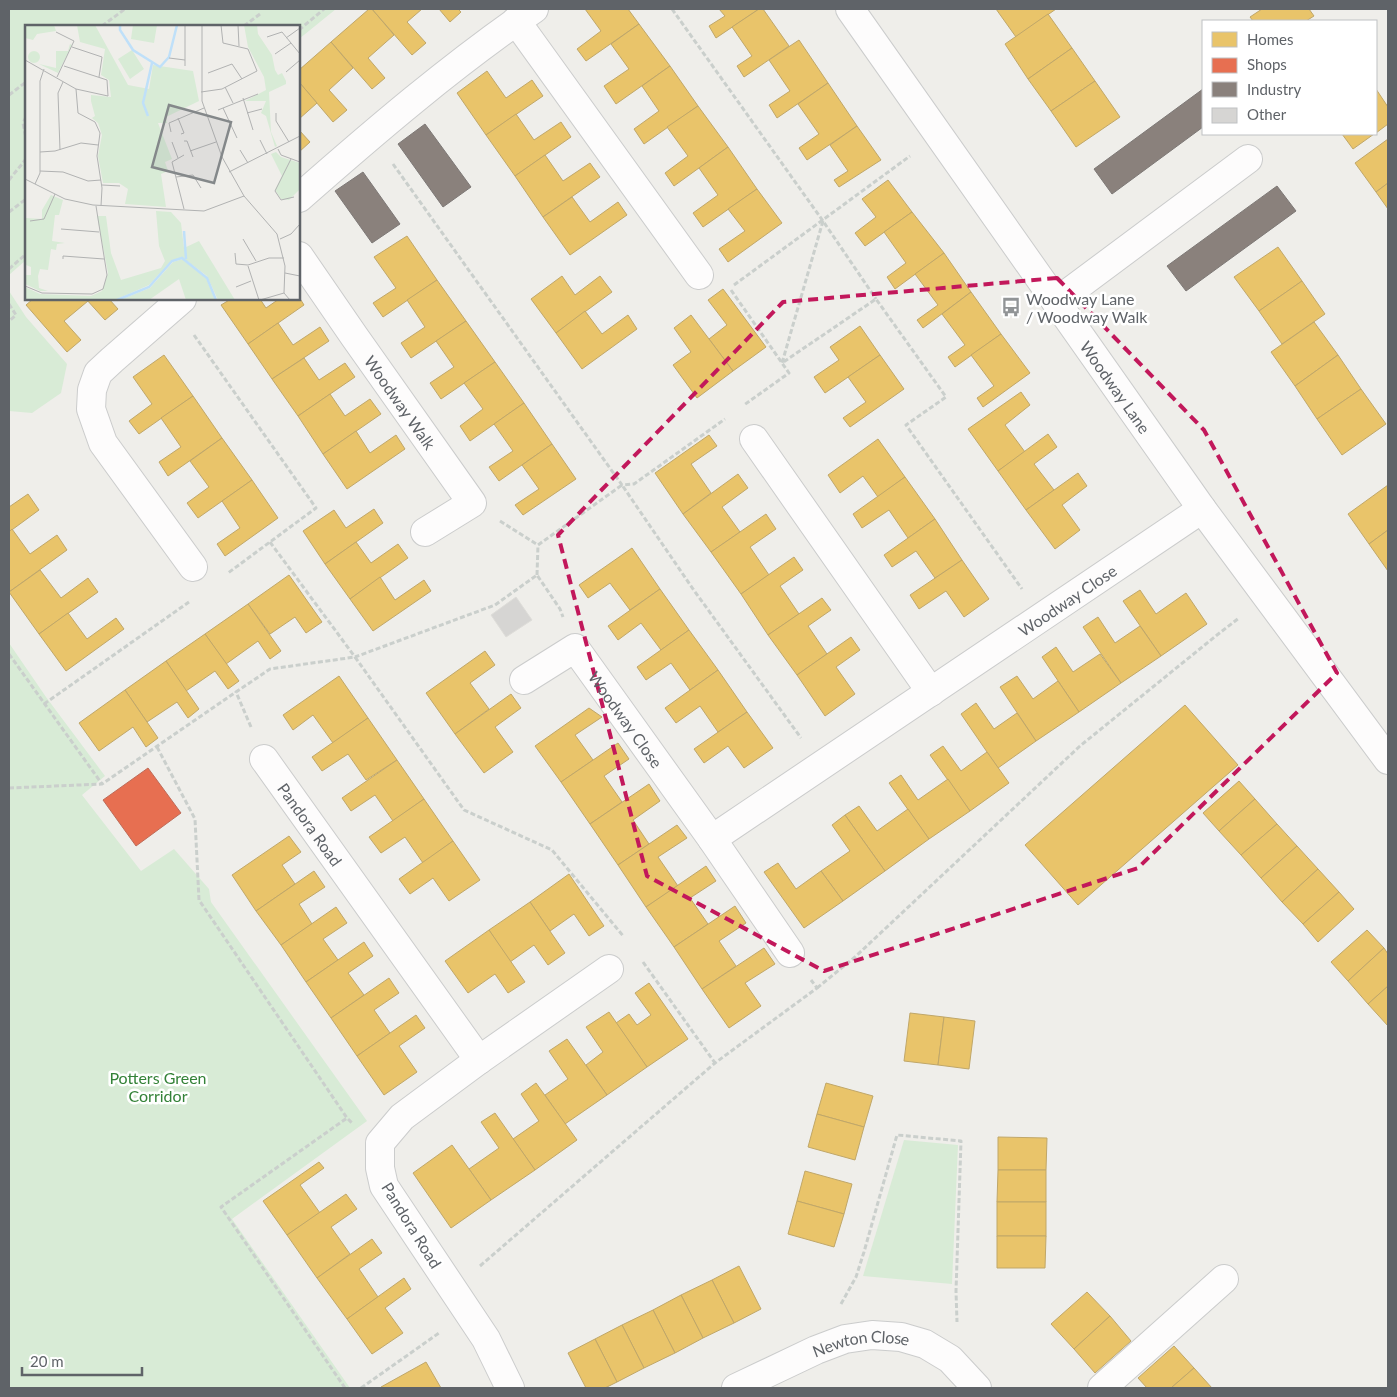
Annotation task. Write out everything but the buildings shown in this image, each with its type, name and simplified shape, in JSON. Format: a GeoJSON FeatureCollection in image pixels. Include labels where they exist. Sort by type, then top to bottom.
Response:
{"type":"FeatureCollection","features":[{"type":"Feature","properties":{"kind":"street","name":"Woodway Lane"},"geometry":{"type":"LineString","coordinates":[[850,9],[1202,509],[1388,760]]}},
{"type":"Feature","properties":{"kind":"street"},"geometry":{"type":"LineString","coordinates":[[300,197],[452,69],[525,15],[699,275]]}},
{"type":"Feature","properties":{"kind":"street"},"geometry":{"type":"LineString","coordinates":[[1056,302],[1248,159]]}},
{"type":"Feature","properties":{"kind":"street","name":"Woodway Walk"},"geometry":{"type":"LineString","coordinates":[[300,257],[472,503]]}},
{"type":"Feature","properties":{"kind":"street"},"geometry":{"type":"LineString","coordinates":[[178,302],[98,373],[92,390],[91,409],[103,443],[200,578]]}},
{"type":"Feature","properties":{"kind":"street"},"geometry":{"type":"LineString","coordinates":[[754,438],[931,692]]}},
{"type":"Feature","properties":{"kind":"street"},"geometry":{"type":"LineString","coordinates":[[425,532],[472,503]]}},
{"type":"Feature","properties":{"kind":"street","name":"Woodway Close"},"geometry":{"type":"LineString","coordinates":[[712,839],[1202,509]]}},
{"type":"Feature","properties":{"kind":"street"},"geometry":{"type":"LineString","coordinates":[[524,680],[574,648]]}},
{"type":"Feature","properties":{"kind":"street","name":"Woodway Close"},"geometry":{"type":"LineString","coordinates":[[574,648],[712,839],[790,952]]}},
{"type":"Feature","properties":{"kind":"street","name":"Pandora Road"},"geometry":{"type":"LineString","coordinates":[[264,759],[479,1060]]}},
{"type":"Feature","properties":{"kind":"street"},"geometry":{"type":"LineString","coordinates":[[380,1143],[402,1117],[479,1060],[609,969]]}},
{"type":"Feature","properties":{"kind":"street","name":"Pandora Road"},"geometry":{"type":"LineString","coordinates":[[380,1143],[380,1168],[384,1186],[486,1338],[510,1388]]}},
{"type":"Feature","properties":{"kind":"street"},"geometry":{"type":"LineString","coordinates":[[1102,1388],[1224,1279]]}},
{"type":"Feature","properties":{"kind":"street","name":"Newton Close"},"geometry":{"type":"LineString","coordinates":[[736,1388],[816,1350],[845,1339],[872,1335],[901,1337],[926,1344],[950,1359],[977,1388]]}},
{"type":"Feature","properties":{"kind":"path"},"geometry":{"type":"LineString","coordinates":[[103,25],[125,9]]}},
{"type":"Feature","properties":{"kind":"path"},"geometry":{"type":"LineString","coordinates":[[300,29],[324,9]]}},
{"type":"Feature","properties":{"kind":"path"},"geometry":{"type":"LineString","coordinates":[[672,9],[946,397],[906,425],[1042,617]]}},
{"type":"Feature","properties":{"kind":"path"},"geometry":{"type":"LineString","coordinates":[[245,25],[260,14]]}},
{"type":"Feature","properties":{"kind":"path"},"geometry":{"type":"LineString","coordinates":[[9,95],[25,83]]}},
{"type":"Feature","properties":{"kind":"path"},"geometry":{"type":"LineString","coordinates":[[25,119],[23,123],[25,133]]}},
{"type":"Feature","properties":{"kind":"path"},"geometry":{"type":"LineString","coordinates":[[372,135],[622,485],[693,589],[821,766]]}},
{"type":"Feature","properties":{"kind":"path"},"geometry":{"type":"LineString","coordinates":[[743,406],[789,373],[729,288],[939,135]]}},
{"type":"Feature","properties":{"kind":"path"},"geometry":{"type":"LineString","coordinates":[[9,180],[25,160]]}},
{"type":"Feature","properties":{"kind":"path"},"geometry":{"type":"LineString","coordinates":[[9,212],[25,199]]}},
{"type":"Feature","properties":{"kind":"path"},"geometry":{"type":"LineString","coordinates":[[782,363],[823,221]]}},
{"type":"Feature","properties":{"kind":"path"},"geometry":{"type":"LineString","coordinates":[[9,268],[25,255]]}},
{"type":"Feature","properties":{"kind":"path"},"geometry":{"type":"LineString","coordinates":[[782,363],[876,299]]}},
{"type":"Feature","properties":{"kind":"path"},"geometry":{"type":"LineString","coordinates":[[44,704],[200,578],[270,542],[316,508],[178,302]]}},
{"type":"Feature","properties":{"kind":"path"},"geometry":{"type":"LineString","coordinates":[[9,304],[16,315],[9,321]]}},
{"type":"Feature","properties":{"kind":"path"},"geometry":{"type":"LineString","coordinates":[[538,545],[622,485],[634,484],[728,416]]}},
{"type":"Feature","properties":{"kind":"path"},"geometry":{"type":"LineString","coordinates":[[472,503],[538,545]]}},
{"type":"Feature","properties":{"kind":"path"},"geometry":{"type":"LineString","coordinates":[[270,542],[464,810],[552,850],[630,944]]}},
{"type":"Feature","properties":{"kind":"path"},"geometry":{"type":"LineString","coordinates":[[538,545],[537,575],[560,609],[574,648]]}},
{"type":"Feature","properties":{"kind":"path"},"geometry":{"type":"LineString","coordinates":[[9,788],[102,784],[270,669],[355,658],[496,605],[537,575]]}},
{"type":"Feature","properties":{"kind":"path"},"geometry":{"type":"LineString","coordinates":[[453,1289],[715,1063],[817,988],[855,957],[1080,746],[1217,635],[1267,598]]}},
{"type":"Feature","properties":{"kind":"path"},"geometry":{"type":"LineString","coordinates":[[9,654],[102,784]]}},
{"type":"Feature","properties":{"kind":"path"},"geometry":{"type":"LineString","coordinates":[[236,692],[264,759]]}},
{"type":"Feature","properties":{"kind":"path"},"geometry":{"type":"LineString","coordinates":[[156,747],[196,819],[199,900],[347,1118],[375,1143],[380,1143]]}},
{"type":"Feature","properties":{"kind":"path"},"geometry":{"type":"LineString","coordinates":[[790,952],[817,988]]}},
{"type":"Feature","properties":{"kind":"path"},"geometry":{"type":"LineString","coordinates":[[642,959],[715,1063]]}},
{"type":"Feature","properties":{"kind":"path"},"geometry":{"type":"LineString","coordinates":[[345,1388],[221,1207],[347,1118]]}},
{"type":"Feature","properties":{"kind":"path"},"geometry":{"type":"LineString","coordinates":[[816,1350],[856,1277],[897,1135],[961,1141],[956,1291],[957,1323]]}},
{"type":"Feature","properties":{"kind":"path"},"geometry":{"type":"LineString","coordinates":[[361,1388],[468,1312]]}},
{"type":"Feature","properties":{"kind":"highlighted area"},"geometry":{"type":"Polygon","coordinates":[[[1057,278],[1204,430],[1337,673],[1138,868],[824,971],[647,876],[558,535],[783,302],[1057,278]]]}},
{"type":"Feature","properties":{"kind":"green space"},"geometry":{"type":"Polygon","coordinates":[[[9,9],[336,9],[300,38],[300,25],[25,25],[25,261],[9,275],[9,9]]]}},
{"type":"Feature","properties":{"kind":"green space"},"geometry":{"type":"Polygon","coordinates":[[[9,291],[26,317],[67,364],[61,393],[32,413],[9,411],[9,291]]]}},
{"type":"Feature","properties":{"kind":"green space","name":"Potters Green Corridor"},"geometry":{"type":"Polygon","coordinates":[[[9,643],[46,697],[105,776],[82,795],[141,871],[174,849],[209,889],[211,902],[367,1121],[232,1219],[350,1388],[9,1388],[9,643]]]}},
{"type":"Feature","properties":{"kind":"green space"},"geometry":{"type":"Polygon","coordinates":[[[904,1140],[958,1145],[952,1284],[863,1276],[904,1140]]]}},
{"type":"Feature","properties":{"kind":"place","name":"Woodway Lane / Woodway Walk"},"geometry":{"type":"Point","coordinates":[1011,307]}}]}
